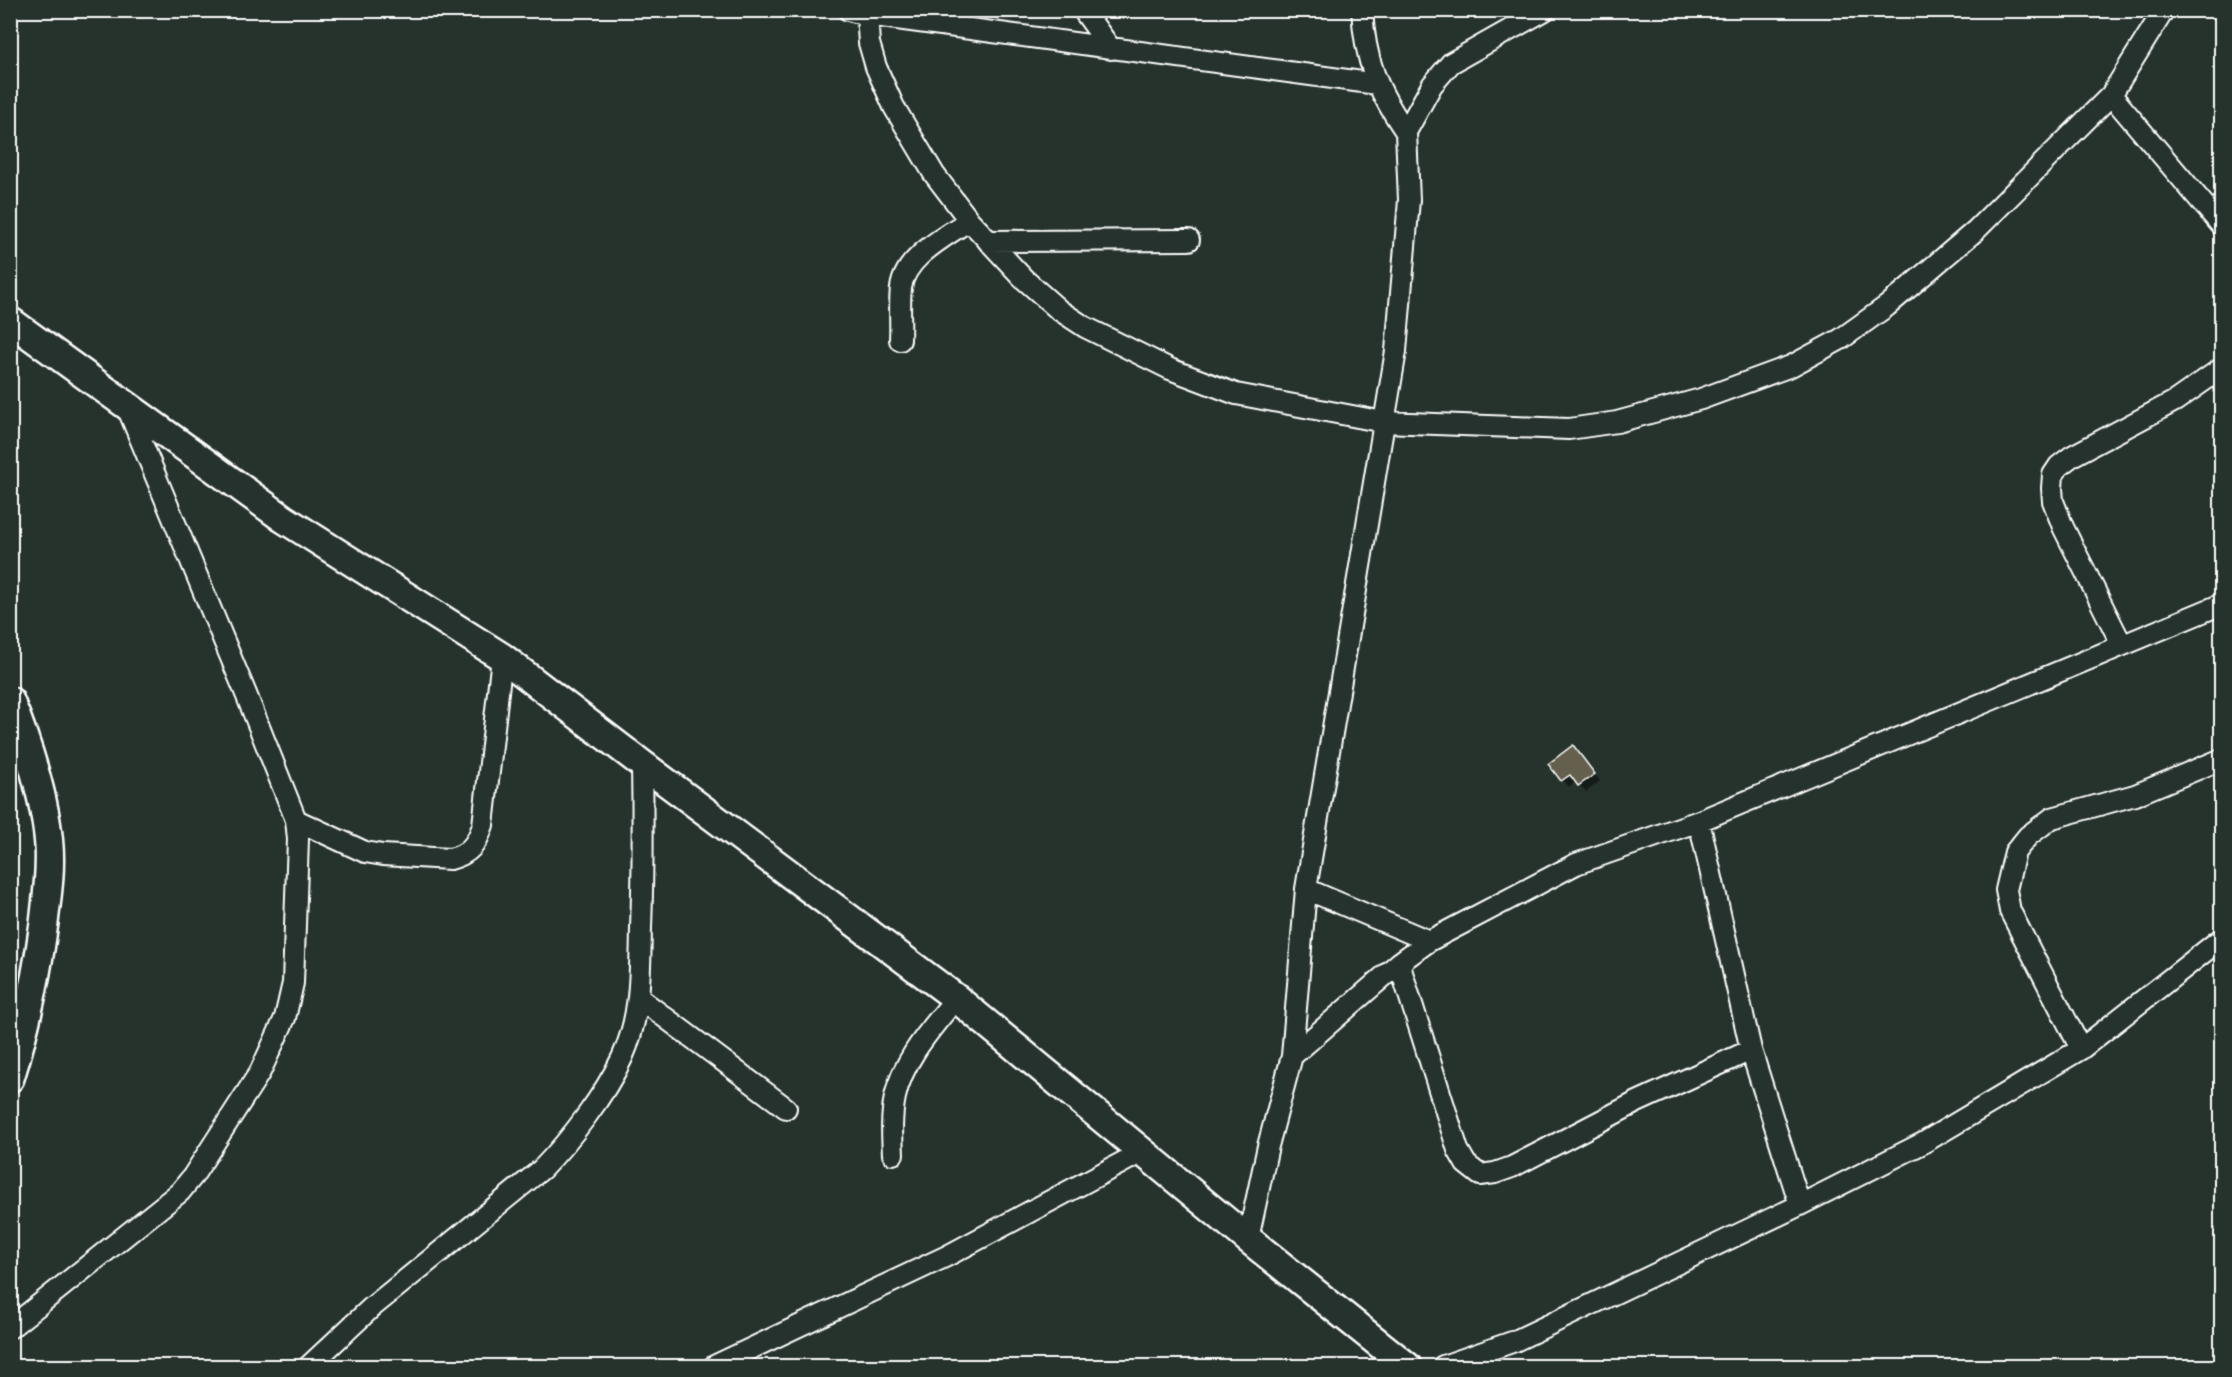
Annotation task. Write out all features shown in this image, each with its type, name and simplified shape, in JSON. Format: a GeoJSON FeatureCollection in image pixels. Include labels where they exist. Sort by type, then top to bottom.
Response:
{"type":"FeatureCollection","features":[{"type":"Feature","properties":{"kind":"main road"},"geometry":{"type":"LineString","coordinates":[[10,321],[284,519],[502,657],[956,998],[1248,1239],[1407,1366]]}},
{"type":"Feature","properties":{"kind":"main road"},"geometry":{"type":"LineString","coordinates":[[10,701],[36,779],[46,825],[50,861],[39,955],[27,1021],[10,1078]]}},
{"type":"Feature","properties":{"kind":"street"},"geometry":{"type":"LineString","coordinates":[[1083,10],[1111,49]]}},
{"type":"Feature","properties":{"kind":"street"},"geometry":{"type":"LineString","coordinates":[[1362,10],[1370,62],[1377,84],[1386,103],[1406,132]]}},
{"type":"Feature","properties":{"kind":"street"},"geometry":{"type":"LineString","coordinates":[[1248,1239],[1268,1146],[1292,1056],[1305,889],[1396,351],[1409,200],[1406,132],[1432,85],[1451,63],[1545,10]]}},
{"type":"Feature","properties":{"kind":"street"},"geometry":{"type":"LineString","coordinates":[[1377,84],[858,13],[876,67],[894,107],[933,174],[969,220],[1024,279],[1059,310],[1085,327],[1170,369],[1236,394],[1383,422],[1569,429],[1617,422],[1701,399],[1791,366],[1841,339],[1887,306],[1975,231],[2111,95],[2164,10]]}},
{"type":"Feature","properties":{"kind":"street"},"geometry":{"type":"LineString","coordinates":[[2111,95],[2222,226]]}},
{"type":"Feature","properties":{"kind":"street"},"geometry":{"type":"LineString","coordinates":[[900,340],[901,286],[909,268],[927,250],[969,220]]}},
{"type":"Feature","properties":{"kind":"street"},"geometry":{"type":"LineString","coordinates":[[988,241],[1164,238],[1189,240]]}},
{"type":"Feature","properties":{"kind":"street"},"geometry":{"type":"LineString","coordinates":[[2122,645],[2063,527],[2053,501],[2053,475],[2059,466],[2072,456],[2175,401],[2222,368]]}},
{"type":"Feature","properties":{"kind":"street"},"geometry":{"type":"LineString","coordinates":[[10,1328],[180,1192],[193,1176],[264,1064],[285,1018],[292,983],[298,869],[296,820],[126,404]]}},
{"type":"Feature","properties":{"kind":"street"},"geometry":{"type":"LineString","coordinates":[[1292,1056],[1399,963],[1429,941],[1576,864],[1699,821],[2222,604]]}},
{"type":"Feature","properties":{"kind":"street"},"geometry":{"type":"LineString","coordinates":[[296,820],[374,854],[450,859],[470,850],[478,841],[483,825],[502,657]]}},
{"type":"Feature","properties":{"kind":"street"},"geometry":{"type":"LineString","coordinates":[[2081,1049],[2010,910],[2006,890],[2015,852],[2028,836],[2052,818],[2135,795],[2222,759]]}},
{"type":"Feature","properties":{"kind":"street"},"geometry":{"type":"LineString","coordinates":[[309,1366],[371,1308],[521,1188],[561,1149],[593,1106],[622,1058],[639,998],[643,857],[642,764]]}},
{"type":"Feature","properties":{"kind":"street"},"geometry":{"type":"LineString","coordinates":[[1699,821],[1751,1050],[1800,1205]]}},
{"type":"Feature","properties":{"kind":"street"},"geometry":{"type":"LineString","coordinates":[[1305,889],[1429,941]]}},
{"type":"Feature","properties":{"kind":"street"},"geometry":{"type":"LineString","coordinates":[[1443,1366],[1515,1341],[1800,1205],[1923,1143],[2081,1049],[2222,938]]}},
{"type":"Feature","properties":{"kind":"street"},"geometry":{"type":"LineString","coordinates":[[1399,963],[1458,1150],[1466,1164],[1480,1175],[1512,1167],[1635,1102],[1751,1050]]}},
{"type":"Feature","properties":{"kind":"street"},"geometry":{"type":"LineString","coordinates":[[639,998],[786,1108]]}},
{"type":"Feature","properties":{"kind":"street"},"geometry":{"type":"LineString","coordinates":[[893,1154],[892,1114],[895,1095],[903,1072],[920,1044],[956,998]]}},
{"type":"Feature","properties":{"kind":"street"},"geometry":{"type":"LineString","coordinates":[[714,1366],[947,1256],[1142,1152]]}},
{"type":"Feature","properties":{"kind":"building"},"geometry":{"type":"Polygon","coordinates":[[[1573,745],[1595,774],[1578,786],[1570,775],[1561,781],[1548,764],[1573,745]]]}}]}
